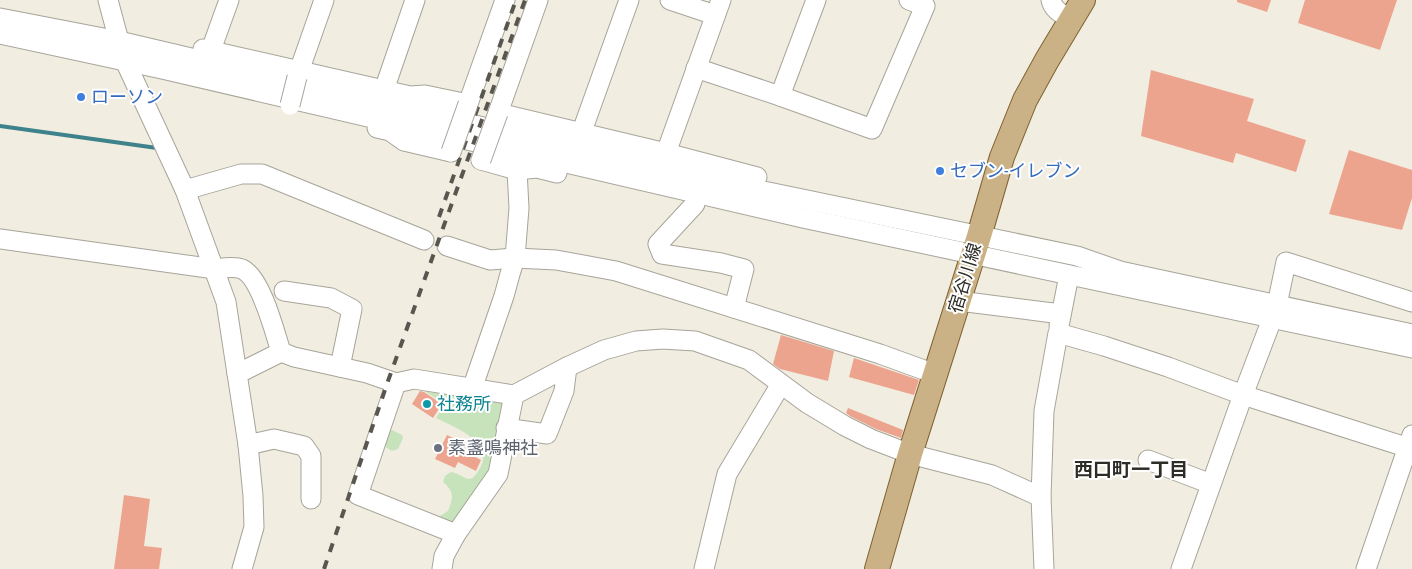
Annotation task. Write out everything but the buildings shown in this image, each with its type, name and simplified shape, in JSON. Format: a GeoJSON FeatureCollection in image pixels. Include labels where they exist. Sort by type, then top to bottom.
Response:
{"type":"FeatureCollection","features":[{"type":"Feature","properties":{"kind":"main road","name":"宿谷川線"},"geometry":{"type":"LineString","coordinates":[[878,569],[910,454],[1002,157],[1020,111],[1047,60],[1077,10]]}},
{"type":"Feature","properties":{"kind":"street"},"geometry":{"type":"LineString","coordinates":[[108,0],[119,42]]}},
{"type":"Feature","properties":{"kind":"street"},"geometry":{"type":"LineString","coordinates":[[211,50],[229,0]]}},
{"type":"Feature","properties":{"kind":"street"},"geometry":{"type":"LineString","coordinates":[[289,108],[298,73],[324,0]]}},
{"type":"Feature","properties":{"kind":"street"},"geometry":{"type":"LineString","coordinates":[[384,90],[415,0]]}},
{"type":"Feature","properties":{"kind":"street"},"geometry":{"type":"LineString","coordinates":[[0,18],[119,42],[157,76],[390,131],[404,141],[451,152],[505,0]]}},
{"type":"Feature","properties":{"kind":"street"},"geometry":{"type":"LineString","coordinates":[[538,0],[481,160],[518,170],[537,168],[746,217],[803,218]]}},
{"type":"Feature","properties":{"kind":"street"},"geometry":{"type":"LineString","coordinates":[[581,134],[629,0]]}},
{"type":"Feature","properties":{"kind":"street"},"geometry":{"type":"LineString","coordinates":[[666,153],[718,8],[670,0]]}},
{"type":"Feature","properties":{"kind":"street"},"geometry":{"type":"LineString","coordinates":[[780,96],[816,0]]}},
{"type":"Feature","properties":{"kind":"street"},"geometry":{"type":"LineString","coordinates":[[1051,0],[1055,10],[1077,10]]}},
{"type":"Feature","properties":{"kind":"street"},"geometry":{"type":"LineString","coordinates":[[696,68],[872,129],[921,2]]}},
{"type":"Feature","properties":{"kind":"street"},"geometry":{"type":"LineString","coordinates":[[0,34],[135,57],[810,200],[976,245],[1069,275],[1275,312],[1412,334]]}},
{"type":"Feature","properties":{"kind":"street"},"geometry":{"type":"LineString","coordinates":[[135,57],[158,40],[211,50],[298,73],[410,96],[425,95],[468,104]]}},
{"type":"Feature","properties":{"kind":"street"},"geometry":{"type":"LineString","coordinates":[[135,57],[226,302],[248,445],[253,496],[254,527],[242,569]]}},
{"type":"Feature","properties":{"kind":"street"},"geometry":{"type":"LineString","coordinates":[[135,57],[803,218],[976,245],[1077,256],[1120,270],[1412,348]]}},
{"type":"Feature","properties":{"kind":"street"},"geometry":{"type":"LineString","coordinates":[[498,113],[666,153],[766,180],[810,200]]}},
{"type":"Feature","properties":{"kind":"street"},"geometry":{"type":"LineString","coordinates":[[472,389],[515,258],[519,208],[518,170]]}},
{"type":"Feature","properties":{"kind":"street"},"geometry":{"type":"LineString","coordinates":[[185,190],[242,174],[262,174],[424,240]]}},
{"type":"Feature","properties":{"kind":"street"},"geometry":{"type":"LineString","coordinates":[[695,204],[658,244],[662,254],[722,263],[744,269],[734,308]]}},
{"type":"Feature","properties":{"kind":"street"},"geometry":{"type":"LineString","coordinates":[[0,239],[215,269],[240,268],[252,277],[261,293],[281,352]]}},
{"type":"Feature","properties":{"kind":"street"},"geometry":{"type":"LineString","coordinates":[[447,246],[490,260],[515,258],[556,260],[616,271],[880,354],[935,374]]}},
{"type":"Feature","properties":{"kind":"street"},"geometry":{"type":"LineString","coordinates":[[1181,569],[1243,395],[1275,312],[1286,262],[1412,302]]}},
{"type":"Feature","properties":{"kind":"street"},"geometry":{"type":"LineString","coordinates":[[1044,569],[1040,497],[1044,411],[1069,275]]}},
{"type":"Feature","properties":{"kind":"street"},"geometry":{"type":"LineString","coordinates":[[284,291],[331,298],[352,309],[340,367]]}},
{"type":"Feature","properties":{"kind":"street"},"geometry":{"type":"LineString","coordinates":[[958,301],[1061,314]]}},
{"type":"Feature","properties":{"kind":"street"},"geometry":{"type":"LineString","coordinates":[[1058,333],[1168,367],[1243,395],[1410,444],[1366,569]]}},
{"type":"Feature","properties":{"kind":"street"},"geometry":{"type":"LineString","coordinates":[[237,374],[281,352],[294,357],[367,373],[396,383],[414,379],[514,395],[604,350],[636,341],[663,339],[695,341],[749,360],[807,403],[871,440],[910,454],[992,474],[1040,497]]}},
{"type":"Feature","properties":{"kind":"street"},"geometry":{"type":"LineString","coordinates":[[506,428],[547,434],[564,391],[567,367]]}},
{"type":"Feature","properties":{"kind":"street"},"geometry":{"type":"LineString","coordinates":[[396,383],[358,494],[456,534]]}},
{"type":"Feature","properties":{"kind":"street"},"geometry":{"type":"LineString","coordinates":[[704,569],[727,474],[781,384]]}},
{"type":"Feature","properties":{"kind":"street"},"geometry":{"type":"LineString","coordinates":[[442,569],[444,556],[456,534],[498,474],[514,395]]}},
{"type":"Feature","properties":{"kind":"street"},"geometry":{"type":"LineString","coordinates":[[248,445],[274,439],[304,446],[311,456],[311,499]]}},
{"type":"Feature","properties":{"kind":"street"},"geometry":{"type":"LineString","coordinates":[[1148,460],[1211,484]]}},
{"type":"Feature","properties":{"kind":"green space"},"geometry":{"type":"Polygon","coordinates":[[[421,389],[505,398],[493,474],[456,526],[438,517],[448,511],[452,499],[450,489],[443,482],[445,476],[451,472],[468,479],[474,477],[481,466],[482,449],[470,436],[436,418],[445,404],[421,389]]]}},
{"type":"Feature","properties":{"kind":"green space"},"geometry":{"type":"Polygon","coordinates":[[[392,430],[402,435],[403,438],[398,449],[392,451],[384,446],[388,431],[392,430]]]}},
{"type":"Feature","properties":{"kind":"waterway"},"geometry":{"type":"LineString","coordinates":[[0,126],[157,148]]}},
{"type":"Feature","properties":{"kind":"railway"},"geometry":{"type":"LineString","coordinates":[[439,217],[516,0]]}},
{"type":"Feature","properties":{"kind":"railway"},"geometry":{"type":"LineString","coordinates":[[324,569],[388,381],[525,0]]}},
{"type":"Feature","properties":{"kind":"place","name":"ローソン"},"geometry":{"type":"Point","coordinates":[81,97]}},
{"type":"Feature","properties":{"kind":"place","name":"セブン-イレブン"},"geometry":{"type":"Point","coordinates":[940,171]}},
{"type":"Feature","properties":{"kind":"place","name":"社務所"},"geometry":{"type":"Point","coordinates":[427,404]}},
{"type":"Feature","properties":{"kind":"place","name":"素盞鳴神社"},"geometry":{"type":"Point","coordinates":[438,448]}},
{"type":"Feature","properties":{"kind":"district","name":"西口町一丁目"},"geometry":{"type":"Point","coordinates":[1131,469]}}]}
